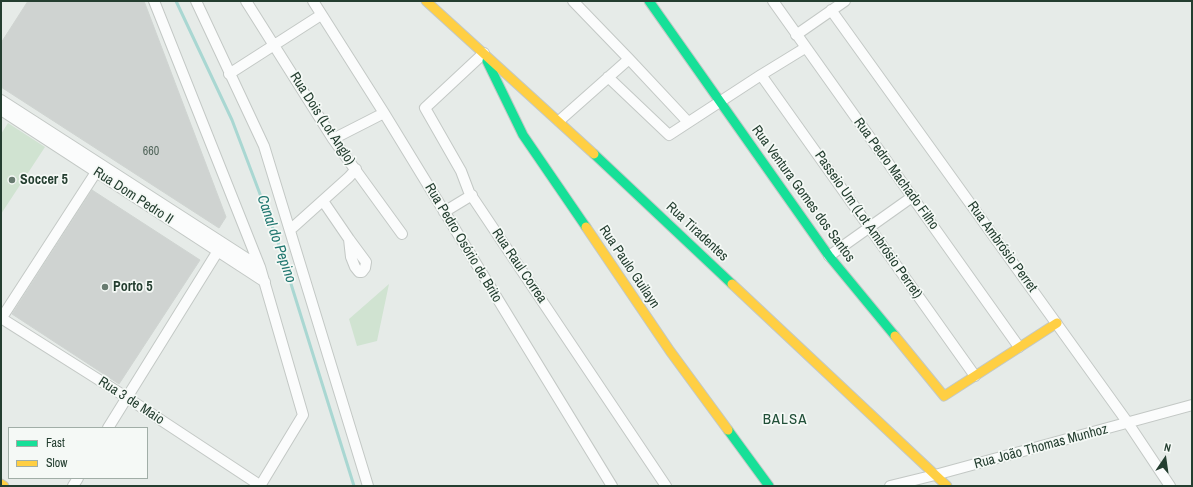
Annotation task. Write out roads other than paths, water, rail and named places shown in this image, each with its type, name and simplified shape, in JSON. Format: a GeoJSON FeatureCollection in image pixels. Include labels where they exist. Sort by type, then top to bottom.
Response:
{"type":"FeatureCollection","features":[{"type":"Feature","properties":{"kind":"street"},"geometry":{"type":"LineString","coordinates":[[154,1],[260,267],[303,415],[260,486]]}},
{"type":"Feature","properties":{"kind":"street"},"geometry":{"type":"LineString","coordinates":[[196,1],[264,146],[368,486]]}},
{"type":"Feature","properties":{"kind":"street","name":"Rua Dois (Lot Anglo)"},"geometry":{"type":"LineString","coordinates":[[246,1],[332,139],[402,234]]}},
{"type":"Feature","properties":{"kind":"street","name":"Rua Pedro Osório de Brito"},"geometry":{"type":"LineString","coordinates":[[313,1],[384,113],[612,486]]}},
{"type":"Feature","properties":{"kind":"street","name":"Rua Tiradentes"},"geometry":{"type":"LineString","coordinates":[[426,1],[559,121],[947,486]]}},
{"type":"Feature","properties":{"kind":"street"},"geometry":{"type":"LineString","coordinates":[[573,1],[629,58],[688,122]]}},
{"type":"Feature","properties":{"kind":"street","name":"Rua Ventura Gomes dos Santos"},"geometry":{"type":"LineString","coordinates":[[649,1],[829,256],[944,396],[975,376]]}},
{"type":"Feature","properties":{"kind":"street","name":"Rua Pedro Machado Filho"},"geometry":{"type":"LineString","coordinates":[[773,1],[1019,348]]}},
{"type":"Feature","properties":{"kind":"street"},"geometry":{"type":"LineString","coordinates":[[796,34],[844,1]]}},
{"type":"Feature","properties":{"kind":"street","name":"Rua Ambrósio Perret"},"geometry":{"type":"LineString","coordinates":[[831,10],[1057,323],[1128,423],[1170,486]]}},
{"type":"Feature","properties":{"kind":"street"},"geometry":{"type":"LineString","coordinates":[[229,74],[275,46],[321,15]]}},
{"type":"Feature","properties":{"kind":"street"},"geometry":{"type":"LineString","coordinates":[[608,77],[669,135],[805,48]]}},
{"type":"Feature","properties":{"kind":"street","name":"Rua Raul Correa"},"geometry":{"type":"LineString","coordinates":[[484,53],[424,108],[458,165],[472,195],[666,486]]}},
{"type":"Feature","properties":{"kind":"street","name":"Rua Paulo Guilayn"},"geometry":{"type":"LineString","coordinates":[[484,53],[523,136],[670,351],[769,486]]}},
{"type":"Feature","properties":{"kind":"street"},"geometry":{"type":"LineString","coordinates":[[559,121],[629,58]]}},
{"type":"Feature","properties":{"kind":"street","name":"Passeio Um (Lot Ambrósio Perret)"},"geometry":{"type":"LineString","coordinates":[[761,75],[975,376]]}},
{"type":"Feature","properties":{"kind":"street","name":"Rua Dom Pedro II"},"geometry":{"type":"LineString","coordinates":[[1,100],[23,119],[166,212],[223,243],[260,267]]}},
{"type":"Feature","properties":{"kind":"street","name":"Rua Dom Pedro II"},"geometry":{"type":"LineString","coordinates":[[1,110],[23,119]]}},
{"type":"Feature","properties":{"kind":"street"},"geometry":{"type":"LineString","coordinates":[[332,139],[384,113]]}},
{"type":"Feature","properties":{"kind":"street"},"geometry":{"type":"LineString","coordinates":[[1,318],[99,168]]}},
{"type":"Feature","properties":{"kind":"street"},"geometry":{"type":"LineString","coordinates":[[290,230],[356,170]]}},
{"type":"Feature","properties":{"kind":"street"},"geometry":{"type":"LineString","coordinates":[[444,212],[472,195]]}},
{"type":"Feature","properties":{"kind":"street"},"geometry":{"type":"LineString","coordinates":[[829,256],[912,197]]}},
{"type":"Feature","properties":{"kind":"street"},"geometry":{"type":"LineString","coordinates":[[323,201],[350,239]]}},
{"type":"Feature","properties":{"kind":"street","name":"Rua Dom Pedro II"},"geometry":{"type":"LineString","coordinates":[[166,212],[217,252],[265,282]]}},
{"type":"Feature","properties":{"kind":"street"},"geometry":{"type":"LineString","coordinates":[[109,427],[223,243]]}},
{"type":"Feature","properties":{"kind":"street","name":"Rua 3 de Maio"},"geometry":{"type":"LineString","coordinates":[[1,318],[126,397],[260,486]]}},
{"type":"Feature","properties":{"kind":"street"},"geometry":{"type":"LineString","coordinates":[[975,376],[1057,323]]}},
{"type":"Feature","properties":{"kind":"street","name":"Rua João Thomas Munhoz"},"geometry":{"type":"LineString","coordinates":[[890,486],[1192,405]]}},
{"type":"Feature","properties":{"kind":"waterway","name":"Canal do Pepino"},"geometry":{"type":"LineString","coordinates":[[176,1],[232,120],[277,239],[354,486]]}},
{"type":"Feature","properties":{"kind":"place","name":"Soccer 5"},"geometry":{"type":"Point","coordinates":[12,180]}},
{"type":"Feature","properties":{"kind":"place","name":"Porto 5"},"geometry":{"type":"Point","coordinates":[105,287]}},
{"type":"Feature","properties":{"kind":"district","name":"BALSA"},"geometry":{"type":"Point","coordinates":[785,420]}}]}
